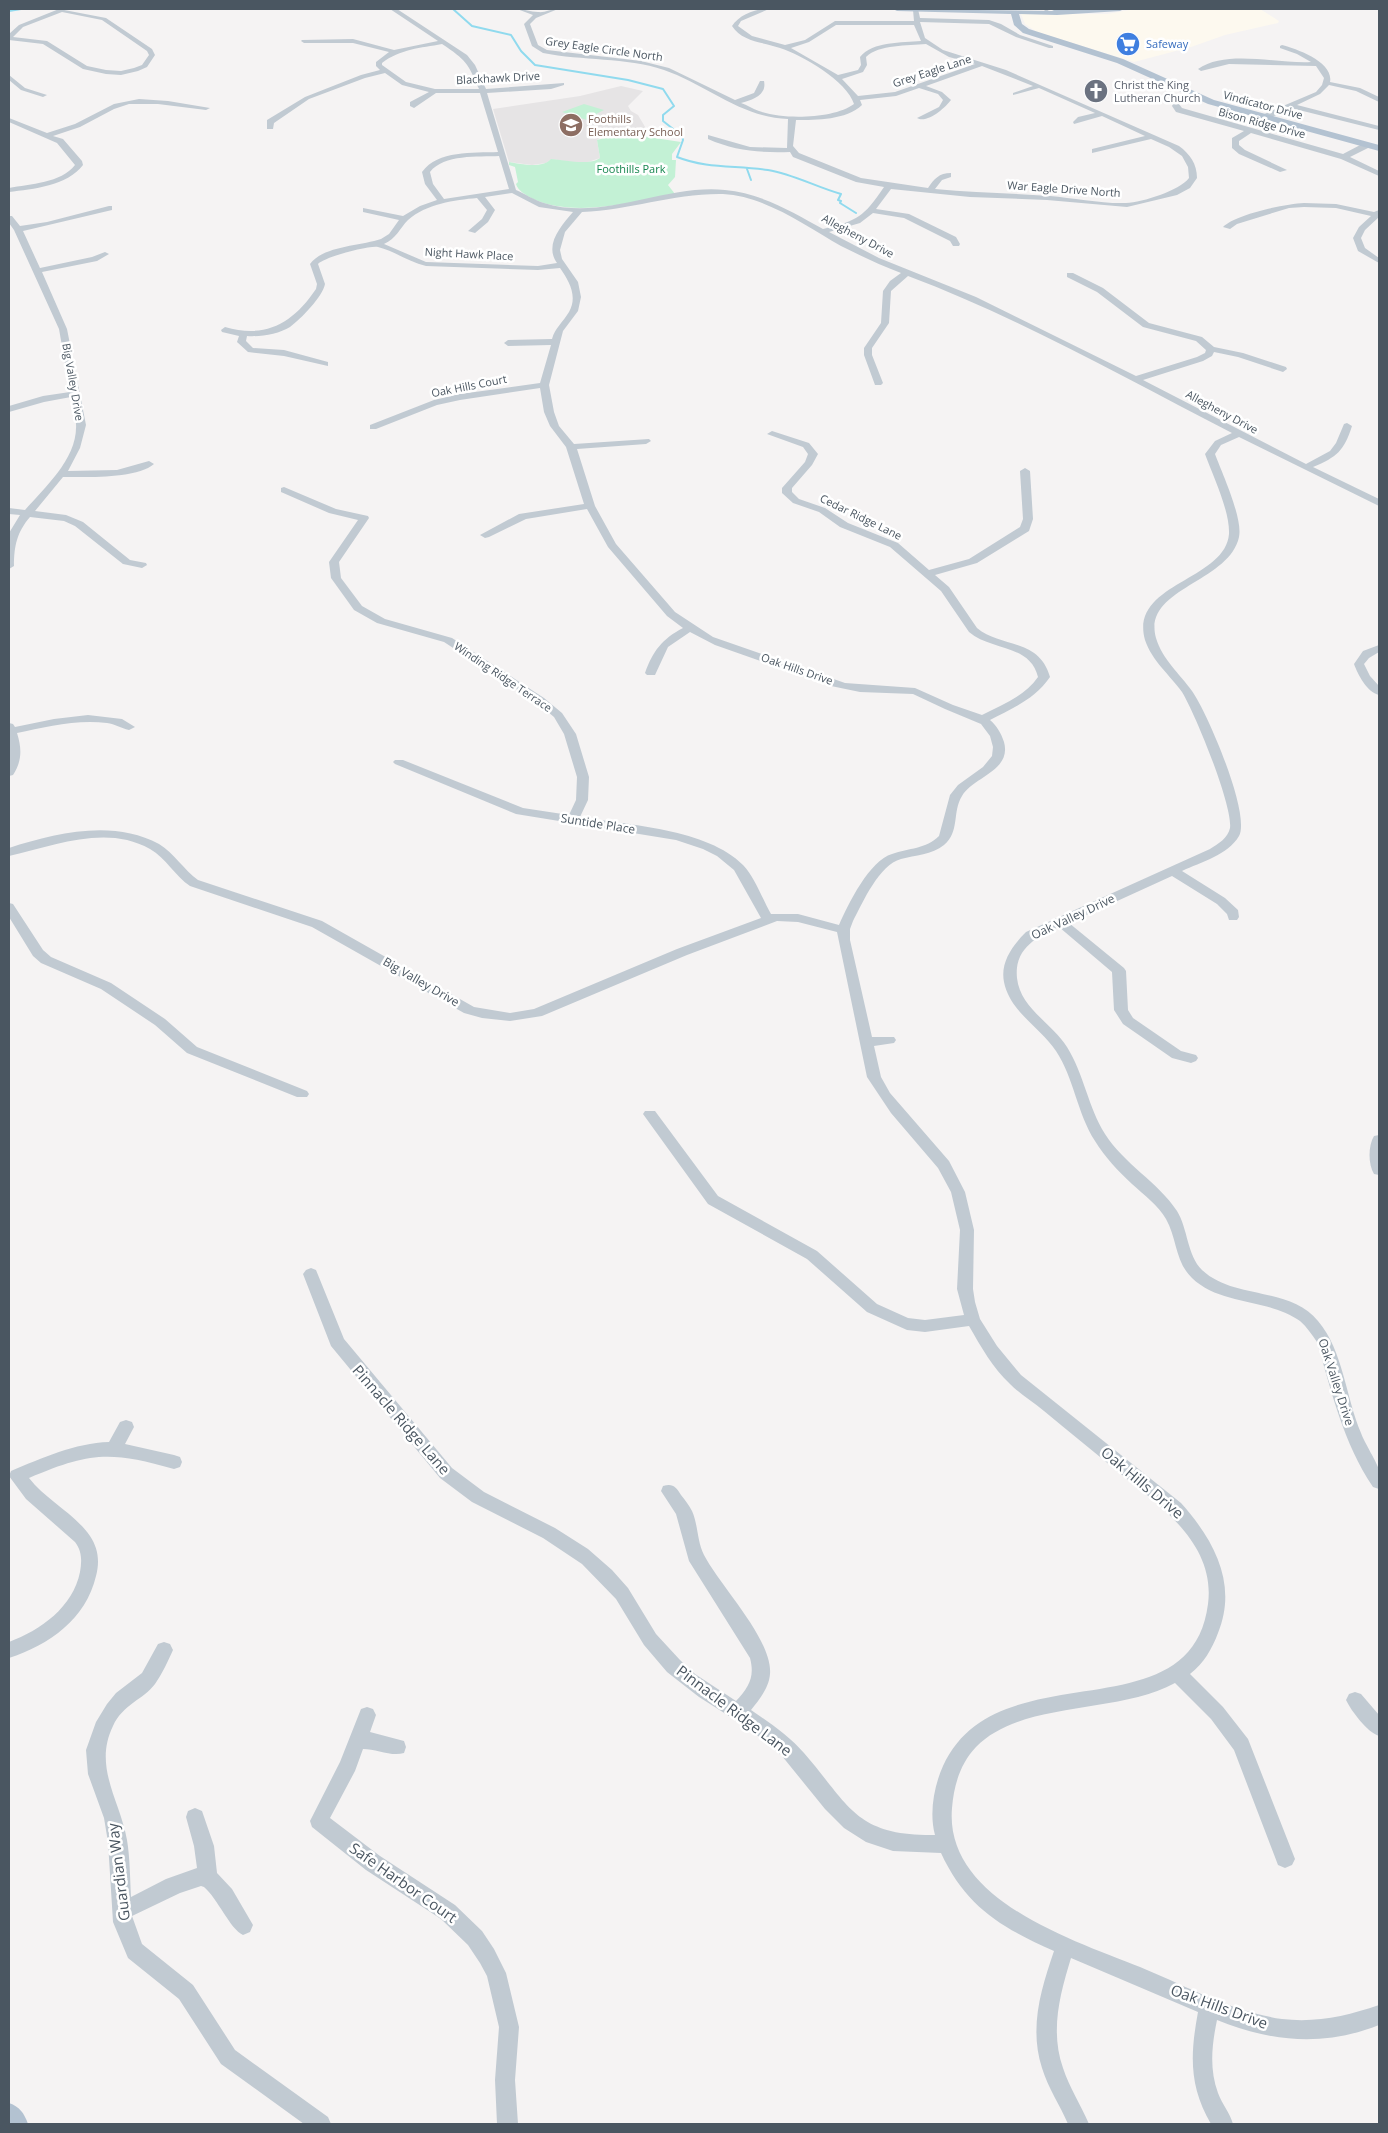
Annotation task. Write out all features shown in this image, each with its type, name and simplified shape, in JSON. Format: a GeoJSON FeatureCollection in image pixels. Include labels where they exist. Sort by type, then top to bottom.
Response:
{"type":"FeatureCollection","features":[{"type":"Feature","properties":{"kind":"main road"},"geometry":{"type":"LineString","coordinates":[[898,9],[1066,12],[1120,9]]}},
{"type":"Feature","properties":{"kind":"main road"},"geometry":{"type":"LineString","coordinates":[[1014,11],[1046,10],[1066,12]]}},
{"type":"Feature","properties":{"kind":"main road","name":"Vindicator Drive"},"geometry":{"type":"LineString","coordinates":[[1014,11],[1018,25],[1032,34],[1120,61],[1211,102],[1379,148]]}},
{"type":"Feature","properties":{"kind":"main road"},"geometry":{"type":"LineString","coordinates":[[9,2115],[16,2124]]}},
{"type":"Feature","properties":{"kind":"street"},"geometry":{"type":"LineString","coordinates":[[63,9],[93,16],[108,22],[152,53],[152,55],[145,66],[136,70],[121,73],[93,70],[82,66],[45,42],[9,37],[21,26],[63,9]]}},
{"type":"Feature","properties":{"kind":"street"},"geometry":{"type":"LineString","coordinates":[[225,330],[244,334],[276,330],[294,319],[320,289],[321,284],[314,264],[318,259],[327,254],[378,244],[392,236],[404,218],[417,210],[444,202],[513,190],[483,91],[472,65],[465,56],[393,9]]}},
{"type":"Feature","properties":{"kind":"street"},"geometry":{"type":"LineString","coordinates":[[520,9],[540,15],[556,9]]}},
{"type":"Feature","properties":{"kind":"street"},"geometry":{"type":"LineString","coordinates":[[766,9],[739,20],[735,28],[744,35],[786,47],[836,78],[856,98]]}},
{"type":"Feature","properties":{"kind":"street"},"geometry":{"type":"LineString","coordinates":[[916,10],[921,37],[952,55],[983,64],[1040,86],[1152,136]]}},
{"type":"Feature","properties":{"kind":"street","name":"Grey Eagle Circle North"},"geometry":{"type":"LineString","coordinates":[[540,15],[530,20],[527,27],[535,46],[541,50],[555,54],[661,67],[762,114],[792,119],[815,118],[848,112],[858,105],[856,98]]}},
{"type":"Feature","properties":{"kind":"street"},"geometry":{"type":"LineString","coordinates":[[786,47],[807,41],[835,23],[917,21],[989,22],[999,25],[1018,36],[1051,48]]}},
{"type":"Feature","properties":{"kind":"street"},"geometry":{"type":"LineString","coordinates":[[304,40],[353,41],[395,52]]}},
{"type":"Feature","properties":{"kind":"street"},"geometry":{"type":"LineString","coordinates":[[386,71],[379,66],[379,62],[395,52],[444,42]]}},
{"type":"Feature","properties":{"kind":"street"},"geometry":{"type":"LineString","coordinates":[[836,78],[861,71],[864,64],[863,57],[873,50],[928,42]]}},
{"type":"Feature","properties":{"kind":"street"},"geometry":{"type":"LineString","coordinates":[[1269,119],[1293,109],[1293,106],[1321,91],[1327,83],[1325,71],[1318,64],[1294,49],[1282,47]]}},
{"type":"Feature","properties":{"kind":"street"},"geometry":{"type":"LineString","coordinates":[[1201,69],[1218,62],[1229,61],[1301,65],[1318,64]]}},
{"type":"Feature","properties":{"kind":"street","name":"Grey Eagle Lane"},"geometry":{"type":"LineString","coordinates":[[856,98],[896,94],[983,64]]}},
{"type":"Feature","properties":{"kind":"street"},"geometry":{"type":"LineString","coordinates":[[270,127],[270,122],[292,110],[308,98],[363,76],[386,71]]}},
{"type":"Feature","properties":{"kind":"street","name":"Blackhawk Drive"},"geometry":{"type":"LineString","coordinates":[[386,71],[404,84],[435,91],[483,91],[551,87],[562,84]]}},
{"type":"Feature","properties":{"kind":"street"},"geometry":{"type":"LineString","coordinates":[[9,77],[23,89],[43,95]]}},
{"type":"Feature","properties":{"kind":"street"},"geometry":{"type":"LineString","coordinates":[[735,102],[755,95],[763,86],[762,82]]}},
{"type":"Feature","properties":{"kind":"street"},"geometry":{"type":"LineString","coordinates":[[1327,83],[1354,87],[1379,100]]}},
{"type":"Feature","properties":{"kind":"street"},"geometry":{"type":"LineString","coordinates":[[919,86],[940,93],[947,100],[942,108],[921,118]]}},
{"type":"Feature","properties":{"kind":"street"},"geometry":{"type":"LineString","coordinates":[[1015,94],[1040,86]]}},
{"type":"Feature","properties":{"kind":"street"},"geometry":{"type":"LineString","coordinates":[[414,106],[413,104],[435,91]]}},
{"type":"Feature","properties":{"kind":"street"},"geometry":{"type":"LineString","coordinates":[[47,134],[74,127],[89,120],[103,110],[129,102],[166,101],[206,108]]}},
{"type":"Feature","properties":{"kind":"street","name":"Bison Ridge Drive"},"geometry":{"type":"LineString","coordinates":[[1176,106],[1179,110],[1196,116],[1344,157],[1379,174]]}},
{"type":"Feature","properties":{"kind":"street"},"geometry":{"type":"LineString","coordinates":[[1293,106],[1379,128]]}},
{"type":"Feature","properties":{"kind":"street"},"geometry":{"type":"LineString","coordinates":[[1077,122],[1081,119],[1102,114]]}},
{"type":"Feature","properties":{"kind":"street"},"geometry":{"type":"LineString","coordinates":[[711,137],[723,143],[747,149],[791,150],[789,146],[792,119]]}},
{"type":"Feature","properties":{"kind":"street"},"geometry":{"type":"LineString","coordinates":[[9,120],[47,134],[64,144],[78,162],[77,169],[59,179],[9,190]]}},
{"type":"Feature","properties":{"kind":"street"},"geometry":{"type":"LineString","coordinates":[[1249,131],[1235,140],[1235,146],[1242,152],[1283,170]]}},
{"type":"Feature","properties":{"kind":"street"},"geometry":{"type":"LineString","coordinates":[[1095,152],[1152,136]]}},
{"type":"Feature","properties":{"kind":"street","name":"War Eagle Drive North"},"geometry":{"type":"LineString","coordinates":[[791,150],[801,157],[852,178],[889,186],[970,195],[1047,198],[1127,205],[1168,195],[1187,186],[1193,178],[1194,173],[1186,154],[1152,136]]}},
{"type":"Feature","properties":{"kind":"street"},"geometry":{"type":"LineString","coordinates":[[1344,157],[1367,145]]}},
{"type":"Feature","properties":{"kind":"street"},"geometry":{"type":"LineString","coordinates":[[444,202],[432,193],[425,176],[426,169],[430,165],[450,158],[502,154]]}},
{"type":"Feature","properties":{"kind":"street"},"geometry":{"type":"LineString","coordinates":[[930,190],[939,178],[948,175]]}},
{"type":"Feature","properties":{"kind":"street"},"geometry":{"type":"LineString","coordinates":[[824,231],[861,221],[872,211],[889,186]]}},
{"type":"Feature","properties":{"kind":"street","name":"Allegheny Drive"},"geometry":{"type":"LineString","coordinates":[[513,190],[526,199],[542,205],[580,210],[617,207],[694,194],[723,192],[752,197],[824,231],[872,258],[974,300],[1136,379],[1240,434],[1379,502]]}},
{"type":"Feature","properties":{"kind":"street"},"geometry":{"type":"LineString","coordinates":[[472,231],[485,220],[491,210],[480,196]]}},
{"type":"Feature","properties":{"kind":"street"},"geometry":{"type":"LineString","coordinates":[[1227,228],[1234,222],[1288,206],[1304,204],[1336,206],[1378,214]]}},
{"type":"Feature","properties":{"kind":"street"},"geometry":{"type":"LineString","coordinates":[[12,224],[52,223],[109,208]]}},
{"type":"Feature","properties":{"kind":"street"},"geometry":{"type":"LineString","coordinates":[[366,210],[404,218]]}},
{"type":"Feature","properties":{"kind":"street","name":"Oak Hills Drive"},"geometry":{"type":"LineString","coordinates":[[580,210],[559,234],[556,254],[574,282],[577,297],[574,311],[561,328],[544,385],[552,420],[571,447],[590,506],[618,552],[671,614],[690,628],[719,643],[848,687],[918,691],[949,707],[983,719]]}},
{"type":"Feature","properties":{"kind":"street"},"geometry":{"type":"LineString","coordinates":[[872,211],[899,214],[913,218],[953,239],[956,244]]}},
{"type":"Feature","properties":{"kind":"street"},"geometry":{"type":"LineString","coordinates":[[1378,214],[1362,229],[1357,238],[1362,249],[1379,261]]}},
{"type":"Feature","properties":{"kind":"street","name":"Big Valley Drive"},"geometry":{"type":"LineString","coordinates":[[9,566],[11,538],[28,513],[62,474],[80,436],[81,425],[63,329],[12,224]]}},
{"type":"Feature","properties":{"kind":"street","name":"Night Hawk Place"},"geometry":{"type":"LineString","coordinates":[[378,244],[414,261],[426,264],[538,268],[562,265]]}},
{"type":"Feature","properties":{"kind":"street"},"geometry":{"type":"LineString","coordinates":[[36,271],[94,259],[105,254]]}},
{"type":"Feature","properties":{"kind":"street"},"geometry":{"type":"LineString","coordinates":[[878,383],[868,354],[868,348],[885,323],[887,291],[893,283],[907,272]]}},
{"type":"Feature","properties":{"kind":"street"},"geometry":{"type":"LineString","coordinates":[[1070,275],[1100,290],[1146,324],[1199,339],[1211,349],[1240,355],[1283,369]]}},
{"type":"Feature","properties":{"kind":"street"},"geometry":{"type":"LineString","coordinates":[[244,334],[241,342],[251,350],[284,353],[325,364]]}},
{"type":"Feature","properties":{"kind":"street"},"geometry":{"type":"LineString","coordinates":[[508,343],[556,342]]}},
{"type":"Feature","properties":{"kind":"street"},"geometry":{"type":"LineString","coordinates":[[1136,379],[1200,359],[1209,354],[1211,349]]}},
{"type":"Feature","properties":{"kind":"street","name":"Oak Hills Court"},"geometry":{"type":"LineString","coordinates":[[373,427],[434,404],[460,397],[544,385]]}},
{"type":"Feature","properties":{"kind":"street"},"geometry":{"type":"LineString","coordinates":[[9,409],[43,399],[74,394]]}},
{"type":"Feature","properties":{"kind":"street"},"geometry":{"type":"LineString","coordinates":[[1306,466],[1326,458],[1338,450],[1342,444],[1347,426]]}},
{"type":"Feature","properties":{"kind":"street","name":"Cedar Ridge Lane"},"geometry":{"type":"LineString","coordinates":[[772,434],[806,445],[813,454],[809,463],[787,488],[787,493],[791,497],[796,501],[829,514],[844,525],[894,545],[951,596],[973,630],[979,635],[1026,653],[1040,664],[1044,670],[1041,684],[983,719]]}},
{"type":"Feature","properties":{"kind":"street","name":"Oak Valley Drive"},"geometry":{"type":"LineString","coordinates":[[1240,434],[1214,446],[1210,454],[1234,522],[1236,533],[1232,546],[1222,560],[1164,598],[1156,606],[1149,621],[1151,641],[1189,694],[1202,719],[1236,817],[1236,827],[1229,841],[1214,852],[1031,935],[1017,949],[1012,958],[1010,970],[1011,984],[1016,997],[1055,1039],[1065,1053],[1072,1067],[1089,1119],[1100,1138],[1127,1170],[1160,1201],[1170,1214],[1177,1225],[1188,1262],[1196,1273],[1224,1291],[1291,1309],[1305,1317],[1315,1327],[1324,1340],[1354,1437],[1362,1456],[1379,1482]]}},
{"type":"Feature","properties":{"kind":"street"},"geometry":{"type":"LineString","coordinates":[[571,447],[646,441]]}},
{"type":"Feature","properties":{"kind":"street"},"geometry":{"type":"LineString","coordinates":[[62,474],[120,472],[136,470],[149,464]]}},
{"type":"Feature","properties":{"kind":"street"},"geometry":{"type":"LineString","coordinates":[[927,574],[973,561],[1025,529],[1028,519],[1025,471]]}},
{"type":"Feature","properties":{"kind":"street","name":"Winding Ridge Terrace"},"geometry":{"type":"LineString","coordinates":[[284,490],[346,517],[364,518],[334,562],[336,578],[358,608],[381,620],[448,640],[540,700],[558,715],[570,734],[583,777],[582,800],[572,820]]}},
{"type":"Feature","properties":{"kind":"street"},"geometry":{"type":"LineString","coordinates":[[485,535],[523,516],[590,506]]}},
{"type":"Feature","properties":{"kind":"street"},"geometry":{"type":"LineString","coordinates":[[9,511],[66,518],[79,524],[126,562],[142,565]]}},
{"type":"Feature","properties":{"kind":"street"},"geometry":{"type":"LineString","coordinates":[[651,673],[660,647],[690,628]]}},
{"type":"Feature","properties":{"kind":"street"},"geometry":{"type":"LineString","coordinates":[[1379,648],[1366,654],[1359,664],[1365,677],[1379,692]]}},
{"type":"Feature","properties":{"kind":"street"},"geometry":{"type":"LineString","coordinates":[[844,930],[870,880],[883,863],[891,858],[916,853],[938,844],[949,830],[952,805],[962,786],[994,763],[1000,751],[999,741],[990,725],[983,719]]}},
{"type":"Feature","properties":{"kind":"street"},"geometry":{"type":"LineString","coordinates":[[9,773],[16,757],[10,728],[80,720],[118,721],[129,727]]}},
{"type":"Feature","properties":{"kind":"street","name":"Suntide Place"},"geometry":{"type":"LineString","coordinates":[[399,762],[520,811],[692,840],[721,853],[740,868],[768,920]]}},
{"type":"Feature","properties":{"kind":"street","name":"Big Valley Drive"},"geometry":{"type":"LineString","coordinates":[[9,852],[41,842],[97,835],[113,834],[137,839],[155,847],[178,871],[194,883],[317,924],[470,1010],[496,1016],[522,1017],[550,1009],[682,952],[776,917],[798,918],[844,930]]}},
{"type":"Feature","properties":{"kind":"street"},"geometry":{"type":"LineString","coordinates":[[1173,871],[1221,901],[1234,912],[1233,917]]}},
{"type":"Feature","properties":{"kind":"street"},"geometry":{"type":"LineString","coordinates":[[9,907],[38,953],[46,960],[106,986],[160,1022],[192,1050],[302,1094]]}},
{"type":"Feature","properties":{"kind":"street"},"geometry":{"type":"LineString","coordinates":[[1059,921],[1114,964],[1119,971],[1121,1010],[1128,1021],[1177,1055],[1191,1058]]}},
{"type":"Feature","properties":{"kind":"street","name":"Oak Hills Drive"},"geometry":{"type":"LineString","coordinates":[[844,930],[844,940],[874,1077],[885,1096],[936,1154],[952,1177],[958,1192],[967,1230],[965,1289],[973,1320],[991,1350],[1015,1379],[1175,1508],[1193,1527],[1205,1546],[1214,1567],[1218,1585],[1218,1606],[1203,1646],[1193,1661],[1177,1673],[1127,1691],[1008,1715],[976,1735],[964,1747],[946,1779],[942,1817],[947,1844],[965,1880],[995,1910],[1017,1924],[1209,2007],[1258,2024],[1283,2029],[1331,2028],[1356,2023],[1379,2015]]}},
{"type":"Feature","properties":{"kind":"street"},"geometry":{"type":"LineString","coordinates":[[866,1042],[889,1040]]}},
{"type":"Feature","properties":{"kind":"street"},"geometry":{"type":"LineString","coordinates":[[650,1114],[662,1127],[698,1181],[714,1200],[812,1254],[872,1308],[907,1324],[925,1326],[973,1320]]}},
{"type":"Feature","properties":{"kind":"street"},"geometry":{"type":"LineString","coordinates":[[1379,1140],[1377,1154],[1379,1170]]}},
{"type":"Feature","properties":{"kind":"street","name":"Pinnacle Ridge Lane"},"geometry":{"type":"LineString","coordinates":[[311,1274],[336,1342],[458,1485],[561,1540],[597,1566],[625,1598],[645,1632],[672,1664],[686,1677],[766,1732],[788,1750],[845,1818],[885,1841],[912,1845],[947,1844]]}},
{"type":"Feature","properties":{"kind":"street"},"geometry":{"type":"LineString","coordinates":[[114,1449],[126,1427]]}},
{"type":"Feature","properties":{"kind":"street"},"geometry":{"type":"LineString","coordinates":[[9,1650],[38,1637],[66,1615],[84,1590],[90,1562],[87,1548],[81,1537],[32,1494],[17,1476],[47,1463],[100,1450],[114,1449],[174,1462]]}},
{"type":"Feature","properties":{"kind":"street"},"geometry":{"type":"LineString","coordinates":[[670,1491],[684,1512],[695,1556],[755,1647],[762,1663],[762,1677],[757,1691],[737,1712]]}},
{"type":"Feature","properties":{"kind":"street","name":"Guardian Way"},"geometry":{"type":"LineString","coordinates":[[164,1650],[148,1679],[122,1699],[112,1710],[105,1722],[95,1750],[97,1774],[113,1818],[118,1842],[123,1922],[136,1951],[186,1992],[228,2057],[321,2124]]}},
{"type":"Feature","properties":{"kind":"street"},"geometry":{"type":"LineString","coordinates":[[1177,1673],[1218,1713],[1241,1745],[1285,1859]]}},
{"type":"Feature","properties":{"kind":"street"},"geometry":{"type":"LineString","coordinates":[[1355,1700],[1379,1728]]}},
{"type":"Feature","properties":{"kind":"street","name":"Safe Harbor Court"},"geometry":{"type":"LineString","coordinates":[[367,1715],[334,1795],[319,1821],[373,1863],[448,1912],[476,1938],[487,1956],[502,1991],[509,2027],[505,2080],[508,2124]]}},
{"type":"Feature","properties":{"kind":"street"},"geometry":{"type":"LineString","coordinates":[[358,1740],[375,1741],[397,1747]]}},
{"type":"Feature","properties":{"kind":"street"},"geometry":{"type":"LineString","coordinates":[[195,1816],[204,1846],[208,1878]]}},
{"type":"Feature","properties":{"kind":"street"},"geometry":{"type":"LineString","coordinates":[[123,1911],[204,1876],[217,1886],[243,1925]]}},
{"type":"Feature","properties":{"kind":"street"},"geometry":{"type":"LineString","coordinates":[[1065,1946],[1048,2002],[1045,2026],[1052,2067],[1078,2124]]}},
{"type":"Feature","properties":{"kind":"street"},"geometry":{"type":"LineString","coordinates":[[1209,2007],[1201,2050],[1202,2069],[1213,2109],[1224,2124]]}},
{"type":"Feature","properties":{"kind":"shaded area"},"geometry":{"type":"Polygon","coordinates":[[[1135,9],[1260,9],[1279,21],[1278,23],[1225,35],[1191,47],[1134,62],[1037,32],[1025,24],[1021,14],[1107,14],[1135,9]]]}},
{"type":"Feature","properties":{"kind":"shaded area","name":"Foothills Elementary School"},"geometry":{"type":"Polygon","coordinates":[[[621,86],[643,91],[628,106],[631,111],[638,115],[651,137],[624,136],[601,138],[597,140],[600,158],[588,162],[552,159],[546,163],[532,165],[509,162],[493,109],[580,96],[621,86]]]}},
{"type":"Feature","properties":{"kind":"green space"},"geometry":{"type":"Polygon","coordinates":[[[584,104],[604,110],[596,114],[608,118],[596,123],[562,112],[584,104]]]}},
{"type":"Feature","properties":{"kind":"green space","name":"Foothills Park"},"geometry":{"type":"Polygon","coordinates":[[[612,136],[641,136],[681,142],[672,154],[672,160],[676,160],[675,177],[668,185],[675,194],[604,207],[585,208],[550,205],[533,199],[523,193],[517,186],[515,167],[509,165],[509,162],[537,165],[551,159],[590,162],[600,158],[597,140],[612,136]]]}},
{"type":"Feature","properties":{"kind":"waterway"},"geometry":{"type":"LineString","coordinates":[[9,11],[21,9]]}},
{"type":"Feature","properties":{"kind":"waterway"},"geometry":{"type":"LineString","coordinates":[[453,9],[472,26],[511,35],[521,51],[535,65],[628,80],[663,89],[674,106],[663,115],[663,121],[682,136],[683,140],[677,157],[700,163],[756,168],[786,174],[841,194],[838,200],[841,201],[840,203],[856,213]]}},
{"type":"Feature","properties":{"kind":"waterway"},"geometry":{"type":"LineString","coordinates":[[747,169],[751,180]]}},
{"type":"Feature","properties":{"kind":"place","name":"Safeway"},"geometry":{"type":"Point","coordinates":[1128,44]}},
{"type":"Feature","properties":{"kind":"place","name":"Christ the King Lutheran Church"},"geometry":{"type":"Point","coordinates":[1096,91]}},
{"type":"Feature","properties":{"kind":"place","name":"Foothills Elementary School"},"geometry":{"type":"Point","coordinates":[571,125]}}]}
